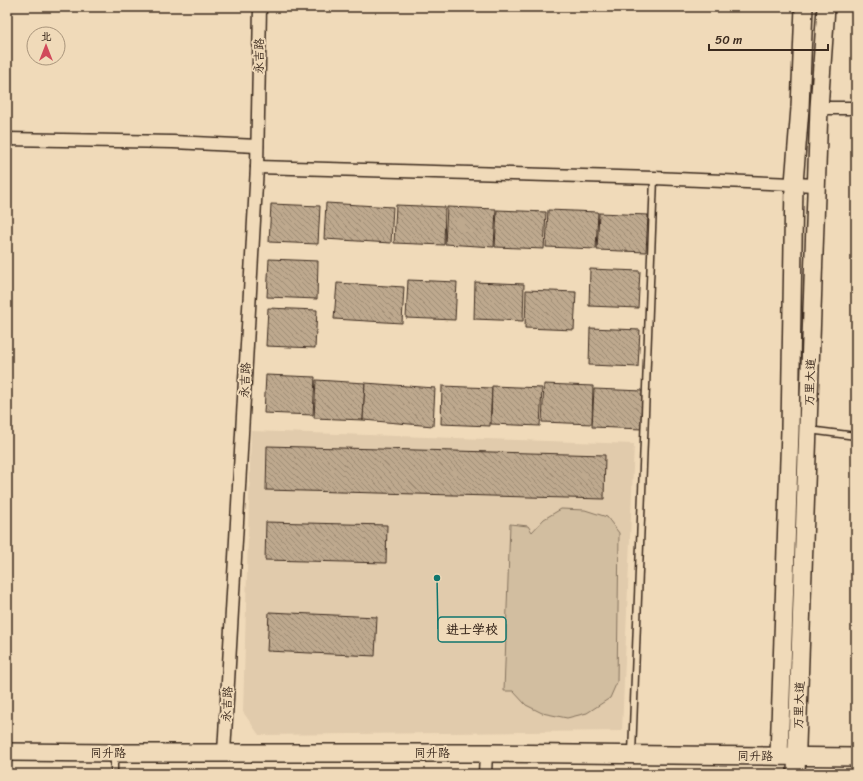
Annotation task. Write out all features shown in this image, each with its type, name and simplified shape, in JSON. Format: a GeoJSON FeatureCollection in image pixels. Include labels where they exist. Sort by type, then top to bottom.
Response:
{"type":"FeatureCollection","features":[{"type":"Feature","properties":{"kind":"main road","name":"万里大道"},"geometry":{"type":"LineString","coordinates":[[796,774],[799,430],[794,183],[800,108],[804,7]]}},
{"type":"Feature","properties":{"kind":"main road","name":"万里大道"},"geometry":{"type":"LineString","coordinates":[[779,756],[826,7]]}},
{"type":"Feature","properties":{"kind":"main road","name":"同升路"},"geometry":{"type":"LineString","coordinates":[[7,752],[486,753],[856,757]]}},
{"type":"Feature","properties":{"kind":"street","name":"永吉路"},"geometry":{"type":"LineString","coordinates":[[224,753],[257,167],[260,7]]}},
{"type":"Feature","properties":{"kind":"street"},"geometry":{"type":"LineString","coordinates":[[819,108],[856,108]]}},
{"type":"Feature","properties":{"kind":"street"},"geometry":{"type":"LineString","coordinates":[[7,139],[173,142],[257,146]]}},
{"type":"Feature","properties":{"kind":"street"},"geometry":{"type":"LineString","coordinates":[[257,167],[654,178],[816,185]]}},
{"type":"Feature","properties":{"kind":"street"},"geometry":{"type":"LineString","coordinates":[[485,774],[486,753]]}},
{"type":"Feature","properties":{"kind":"lane"},"geometry":{"type":"LineString","coordinates":[[632,754],[654,178]]}},
{"type":"Feature","properties":{"kind":"lane"},"geometry":{"type":"LineString","coordinates":[[799,430],[856,436]]}},
{"type":"Feature","properties":{"kind":"lane"},"geometry":{"type":"LineString","coordinates":[[114,753],[114,774]]}},
{"type":"Feature","properties":{"kind":"shaded area"},"geometry":{"type":"Polygon","coordinates":[[[251,431],[634,444],[622,731],[259,735],[243,712],[251,431]]]}},
{"type":"Feature","properties":{"kind":"shaded area"},"geometry":{"type":"Polygon","coordinates":[[[561,509],[585,510],[607,517],[619,533],[617,682],[610,698],[587,713],[567,718],[542,713],[526,705],[513,691],[504,691],[510,524],[528,526],[532,532],[544,519],[561,509]]]}},
{"type":"Feature","properties":{"kind":"building"},"geometry":{"type":"Polygon","coordinates":[[[326,203],[393,207],[391,243],[324,239],[326,203]]]}},
{"type":"Feature","properties":{"kind":"building"},"geometry":{"type":"Polygon","coordinates":[[[271,204],[320,206],[318,244],[269,242],[271,204]]]}},
{"type":"Feature","properties":{"kind":"building"},"geometry":{"type":"Polygon","coordinates":[[[396,205],[445,207],[444,245],[394,243],[396,205]]]}},
{"type":"Feature","properties":{"kind":"building"},"geometry":{"type":"Polygon","coordinates":[[[447,207],[496,209],[494,247],[445,244],[447,207]]]}},
{"type":"Feature","properties":{"kind":"building"},"geometry":{"type":"Polygon","coordinates":[[[497,210],[546,212],[544,249],[495,247],[497,210]]]}},
{"type":"Feature","properties":{"kind":"building"},"geometry":{"type":"Polygon","coordinates":[[[548,210],[598,212],[596,249],[546,247],[548,210]]]}},
{"type":"Feature","properties":{"kind":"building"},"geometry":{"type":"Polygon","coordinates":[[[599,213],[648,215],[646,252],[597,250],[599,213]]]}},
{"type":"Feature","properties":{"kind":"building"},"geometry":{"type":"Polygon","coordinates":[[[269,259],[318,261],[317,299],[267,297],[269,259]]]}},
{"type":"Feature","properties":{"kind":"building"},"geometry":{"type":"Polygon","coordinates":[[[590,269],[640,271],[638,308],[589,306],[590,269]]]}},
{"type":"Feature","properties":{"kind":"building"},"geometry":{"type":"Polygon","coordinates":[[[408,280],[457,282],[455,320],[406,318],[408,280]]]}},
{"type":"Feature","properties":{"kind":"building"},"geometry":{"type":"Polygon","coordinates":[[[475,282],[524,284],[523,321],[474,319],[475,282]]]}},
{"type":"Feature","properties":{"kind":"building"},"geometry":{"type":"Polygon","coordinates":[[[337,283],[404,287],[402,323],[334,319],[337,283]]]}},
{"type":"Feature","properties":{"kind":"building"},"geometry":{"type":"Polygon","coordinates":[[[526,290],[576,292],[574,330],[525,328],[526,290]]]}},
{"type":"Feature","properties":{"kind":"building"},"geometry":{"type":"Polygon","coordinates":[[[268,308],[317,310],[315,348],[266,346],[268,308]]]}},
{"type":"Feature","properties":{"kind":"building"},"geometry":{"type":"Polygon","coordinates":[[[590,328],[640,330],[638,367],[589,365],[590,328]]]}},
{"type":"Feature","properties":{"kind":"building"},"geometry":{"type":"Polygon","coordinates":[[[266,375],[315,377],[313,415],[264,413],[266,375]]]}},
{"type":"Feature","properties":{"kind":"building"},"geometry":{"type":"Polygon","coordinates":[[[316,380],[365,383],[363,420],[314,418],[316,380]]]}},
{"type":"Feature","properties":{"kind":"building"},"geometry":{"type":"Polygon","coordinates":[[[365,383],[435,388],[433,426],[363,420],[365,383]]]}},
{"type":"Feature","properties":{"kind":"building"},"geometry":{"type":"Polygon","coordinates":[[[544,384],[593,386],[592,424],[542,422],[544,384]]]}},
{"type":"Feature","properties":{"kind":"building"},"geometry":{"type":"Polygon","coordinates":[[[442,386],[492,388],[490,426],[441,424],[442,386]]]}},
{"type":"Feature","properties":{"kind":"building"},"geometry":{"type":"Polygon","coordinates":[[[492,386],[542,388],[540,426],[491,424],[492,386]]]}},
{"type":"Feature","properties":{"kind":"building"},"geometry":{"type":"Polygon","coordinates":[[[594,389],[643,391],[642,429],[592,427],[594,389]]]}},
{"type":"Feature","properties":{"kind":"building"},"geometry":{"type":"Polygon","coordinates":[[[267,446],[605,455],[604,499],[266,490],[267,446]]]}},
{"type":"Feature","properties":{"kind":"building"},"geometry":{"type":"Polygon","coordinates":[[[266,522],[387,525],[386,563],[265,560],[266,522]]]}},
{"type":"Feature","properties":{"kind":"building"},"geometry":{"type":"Polygon","coordinates":[[[269,612],[377,617],[375,656],[267,651],[269,612]]]}},
{"type":"Feature","properties":{"kind":"place","name":"进士学校"},"geometry":{"type":"Point","coordinates":[437,578]}}]}
